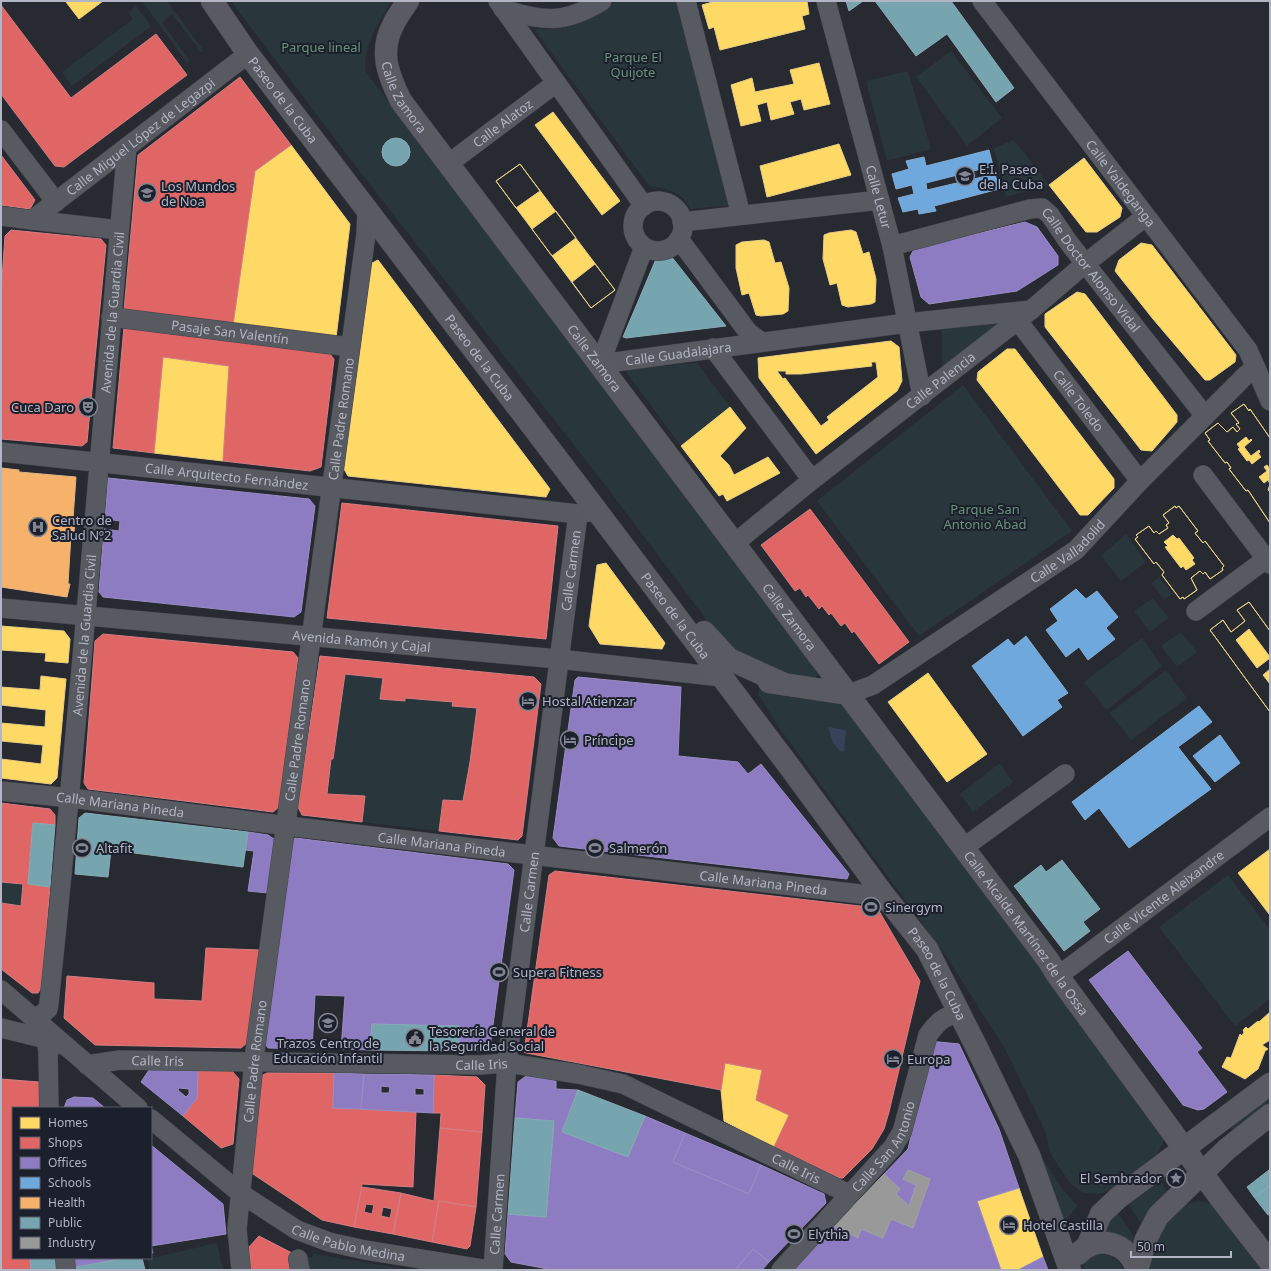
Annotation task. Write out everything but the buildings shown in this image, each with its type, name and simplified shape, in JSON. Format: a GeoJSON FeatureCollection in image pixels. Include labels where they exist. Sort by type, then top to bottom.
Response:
{"type":"FeatureCollection","features":[{"type":"Feature","properties":{"kind":"main road","name":"Paseo de la Cuba"},"geometry":{"type":"LineString","coordinates":[[212,1],[248,54],[352,188],[586,512],[722,677],[882,894],[927,950],[1029,1155],[1070,1270]]}},
{"type":"Feature","properties":{"kind":"main road","name":"Calle Zamora"},"geometry":{"type":"LineString","coordinates":[[408,4],[393,24],[387,41],[385,58],[388,72],[401,101],[849,694]]}},
{"type":"Feature","properties":{"kind":"main road"},"geometry":{"type":"LineString","coordinates":[[586,512],[618,520],[698,626],[729,659],[784,684]]}},
{"type":"Feature","properties":{"kind":"main road"},"geometry":{"type":"LineString","coordinates":[[722,677],[784,684],[849,694]]}},
{"type":"Feature","properties":{"kind":"main road","name":"Calle Alcalde Martínez de la Ossa"},"geometry":{"type":"LineString","coordinates":[[849,694],[1048,960],[1058,976],[1202,1172],[1270,1262]]}},
{"type":"Feature","properties":{"kind":"main road"},"geometry":{"type":"LineString","coordinates":[[1087,1247],[1101,1214],[1132,1187],[1270,1084]]}},
{"type":"Feature","properties":{"kind":"main road"},"geometry":{"type":"LineString","coordinates":[[1137,1270],[1146,1239],[1158,1216],[1202,1172],[1234,1143],[1270,1115]]}},
{"type":"Feature","properties":{"kind":"main road"},"geometry":{"type":"LineString","coordinates":[[1070,1270],[1074,1258],[1087,1247],[1099,1242],[1114,1243],[1119,1246],[1132,1258],[1137,1270]]}},
{"type":"Feature","properties":{"kind":"street"},"geometry":{"type":"LineString","coordinates":[[501,5],[530,18],[553,19],[572,16],[602,1]]}},
{"type":"Feature","properties":{"kind":"street"},"geometry":{"type":"LineString","coordinates":[[686,1],[741,215]]}},
{"type":"Feature","properties":{"kind":"street","name":"Calle Letur"},"geometry":{"type":"LineString","coordinates":[[826,1],[892,246],[922,396]]}},
{"type":"Feature","properties":{"kind":"street","name":"Calle Valdeganga"},"geometry":{"type":"LineString","coordinates":[[982,1],[1145,217],[1248,350],[1270,401]]}},
{"type":"Feature","properties":{"kind":"street"},"geometry":{"type":"LineString","coordinates":[[501,5],[644,206]]}},
{"type":"Feature","properties":{"kind":"street","name":"Calle Miguel López de Legazpi"},"geometry":{"type":"LineString","coordinates":[[32,220],[248,54]]}},
{"type":"Feature","properties":{"kind":"street","name":"Calle Alatoz"},"geometry":{"type":"LineString","coordinates":[[448,164],[556,83]]}},
{"type":"Feature","properties":{"kind":"street"},"geometry":{"type":"LineString","coordinates":[[1,130],[56,202]]}},
{"type":"Feature","properties":{"kind":"street","name":"Avenida de la Guardia Civil"},"geometry":{"type":"LineString","coordinates":[[32,1017],[41,1015],[48,1009],[71,798],[111,317],[127,147]]}},
{"type":"Feature","properties":{"kind":"street"},"geometry":{"type":"LineString","coordinates":[[681,230],[741,215],[880,200]]}},
{"type":"Feature","properties":{"kind":"street"},"geometry":{"type":"LineString","coordinates":[[656,201],[673,207],[679,213],[681,230],[674,245],[659,251],[644,247],[638,241],[633,226],[636,215],[644,206],[656,201]]}},
{"type":"Feature","properties":{"kind":"street","name":"Calle Doctor Alonso Vidal"},"geometry":{"type":"LineString","coordinates":[[892,246],[1030,209],[1042,208],[1050,215],[1205,416]]}},
{"type":"Feature","properties":{"kind":"street","name":"Calle Padre Romano"},"geometry":{"type":"LineString","coordinates":[[242,1270],[237,1229],[254,1063],[311,637],[333,487],[366,234],[367,210]]}},
{"type":"Feature","properties":{"kind":"street"},"geometry":{"type":"LineString","coordinates":[[1,216],[119,230]]}},
{"type":"Feature","properties":{"kind":"street","name":"Calle Palencia"},"geometry":{"type":"LineString","coordinates":[[735,543],[812,480],[1024,316],[1086,263],[1145,217]]}},
{"type":"Feature","properties":{"kind":"street","name":"Calle Guadalajara"},"geometry":{"type":"LineString","coordinates":[[681,230],[748,332],[760,342]]}},
{"type":"Feature","properties":{"kind":"street","name":"Calle Guadalajara"},"geometry":{"type":"LineString","coordinates":[[644,247],[600,364],[907,323],[1024,316]]}},
{"type":"Feature","properties":{"kind":"street","name":"Calle Toledo"},"geometry":{"type":"LineString","coordinates":[[1024,316],[1140,481]]}},
{"type":"Feature","properties":{"kind":"street","name":"Pasaje San Valentín"},"geometry":{"type":"LineString","coordinates":[[111,317],[350,348]]}},
{"type":"Feature","properties":{"kind":"street"},"geometry":{"type":"LineString","coordinates":[[713,348],[812,480]]}},
{"type":"Feature","properties":{"kind":"street","name":"Calle Valladolid"},"geometry":{"type":"LineString","coordinates":[[849,694],[873,685],[1076,550],[1140,481],[1246,375],[1256,368]]}},
{"type":"Feature","properties":{"kind":"street","name":"Calle Arquitecto Fernández"},"geometry":{"type":"LineString","coordinates":[[1,452],[586,512]]}},
{"type":"Feature","properties":{"kind":"street"},"geometry":{"type":"LineString","coordinates":[[1196,611],[1269,560],[1203,475]]}},
{"type":"Feature","properties":{"kind":"street","name":"Calle Carmen"},"geometry":{"type":"LineString","coordinates":[[492,1270],[507,1063],[558,659],[586,512]]}},
{"type":"Feature","properties":{"kind":"street","name":"Avenida Ramón y Cajal"},"geometry":{"type":"LineString","coordinates":[[1,608],[558,659],[722,677]]}},
{"type":"Feature","properties":{"kind":"street"},"geometry":{"type":"LineString","coordinates":[[963,848],[1065,774]]}},
{"type":"Feature","properties":{"kind":"street","name":"Calle Mariana Pineda"},"geometry":{"type":"LineString","coordinates":[[1,791],[71,798],[286,826],[860,894],[882,894]]}},
{"type":"Feature","properties":{"kind":"street","name":"Calle Vicente Aleixandre"},"geometry":{"type":"LineString","coordinates":[[1058,976],[1270,817]]}},
{"type":"Feature","properties":{"kind":"street"},"geometry":{"type":"LineString","coordinates":[[1,990],[137,1107]]}},
{"type":"Feature","properties":{"kind":"street","name":"Calle San Antonio"},"geometry":{"type":"LineString","coordinates":[[781,1270],[893,1147],[902,1132],[928,1035],[938,1022],[948,1014],[959,1014]]}},
{"type":"Feature","properties":{"kind":"street"},"geometry":{"type":"LineString","coordinates":[[1,1028],[46,1039],[84,1062]]}},
{"type":"Feature","properties":{"kind":"street"},"geometry":{"type":"LineString","coordinates":[[46,1039],[48,1052],[48,1107]]}},
{"type":"Feature","properties":{"kind":"street","name":"Calle Iris"},"geometry":{"type":"LineString","coordinates":[[84,1062],[120,1060],[480,1065],[507,1063],[578,1074],[623,1084],[849,1194]]}},
{"type":"Feature","properties":{"kind":"street","name":"Calle Pablo Medina"},"geometry":{"type":"LineString","coordinates":[[152,1120],[240,1193],[297,1230],[329,1242],[489,1270]]}},
{"type":"Feature","properties":{"kind":"street"},"geometry":{"type":"LineString","coordinates":[[65,1259],[66,1270]]}},
{"type":"Feature","properties":{"kind":"green space"},"geometry":{"type":"Polygon","coordinates":[[[167,1],[204,51],[201,52],[172,14],[162,23],[190,61],[187,63],[143,2],[167,1]]]}},
{"type":"Feature","properties":{"kind":"green space","name":"Parque lineal"},"geometry":{"type":"Polygon","coordinates":[[[231,1],[391,1],[372,35],[366,54],[366,72],[819,673],[816,677],[801,678],[728,652],[709,623],[606,486],[357,168],[231,1]]]}},
{"type":"Feature","properties":{"kind":"green space","name":"Parque El Quijote"},"geometry":{"type":"Polygon","coordinates":[[[616,1],[678,1],[733,205],[690,209],[683,198],[673,192],[649,186],[534,29],[568,27],[578,24],[598,15],[616,1]]]}},
{"type":"Feature","properties":{"kind":"green space"},"geometry":{"type":"Polygon","coordinates":[[[136,6],[151,26],[72,86],[62,72],[133,19],[128,12],[136,6]]]}},
{"type":"Feature","properties":{"kind":"green space"},"geometry":{"type":"Polygon","coordinates":[[[951,51],[1002,118],[967,146],[916,77],[951,51]]]}},
{"type":"Feature","properties":{"kind":"green space"},"geometry":{"type":"Polygon","coordinates":[[[908,71],[931,149],[887,161],[866,81],[908,71]]]}},
{"type":"Feature","properties":{"kind":"green space"},"geometry":{"type":"Polygon","coordinates":[[[1014,140],[1049,185],[1006,197],[994,148],[1014,140]]]}},
{"type":"Feature","properties":{"kind":"green space"},"geometry":{"type":"Polygon","coordinates":[[[1000,322],[1000,327],[943,369],[941,328],[1000,322]]]}},
{"type":"Feature","properties":{"kind":"green space"},"geometry":{"type":"Polygon","coordinates":[[[697,363],[730,407],[681,446],[626,372],[628,369],[697,363]]]}},
{"type":"Feature","properties":{"kind":"green space","name":"Parque San Antonio Abad"},"geometry":{"type":"Polygon","coordinates":[[[963,385],[1072,531],[919,636],[817,501],[963,385]]]}},
{"type":"Feature","properties":{"kind":"green space"},"geometry":{"type":"Polygon","coordinates":[[[1126,534],[1146,562],[1121,581],[1101,556],[1126,534]]]}},
{"type":"Feature","properties":{"kind":"green space"},"geometry":{"type":"Polygon","coordinates":[[[1159,577],[1172,594],[1164,599],[1151,583],[1159,577]]]}},
{"type":"Feature","properties":{"kind":"green space"},"geometry":{"type":"Polygon","coordinates":[[[1153,598],[1169,618],[1150,632],[1134,611],[1153,598]]]}},
{"type":"Feature","properties":{"kind":"green space"},"geometry":{"type":"Polygon","coordinates":[[[1181,632],[1197,652],[1177,667],[1161,646],[1181,632]]]}},
{"type":"Feature","properties":{"kind":"green space"},"geometry":{"type":"Polygon","coordinates":[[[1142,638],[1162,666],[1107,710],[1084,682],[1142,638]]]}},
{"type":"Feature","properties":{"kind":"green space"},"geometry":{"type":"Polygon","coordinates":[[[1166,670],[1187,698],[1131,740],[1110,713],[1166,670]]]}},
{"type":"Feature","properties":{"kind":"green space"},"geometry":{"type":"Polygon","coordinates":[[[345,674],[383,678],[380,699],[405,701],[405,698],[453,702],[453,706],[477,708],[463,801],[443,800],[439,831],[362,822],[365,796],[327,794],[331,759],[333,759],[345,674]]]}},
{"type":"Feature","properties":{"kind":"green space"},"geometry":{"type":"Polygon","coordinates":[[[759,690],[835,702],[854,712],[1163,1136],[1163,1143],[1157,1154],[1110,1190],[1101,1194],[1083,1193],[1071,1184],[1050,1152],[1045,1131],[1005,1049],[948,959],[780,729],[758,694],[759,690]]]}},
{"type":"Feature","properties":{"kind":"green space"},"geometry":{"type":"Polygon","coordinates":[[[1000,763],[1013,782],[973,812],[960,794],[1000,763]]]}},
{"type":"Feature","properties":{"kind":"green space"},"geometry":{"type":"Polygon","coordinates":[[[1228,875],[1270,930],[1270,999],[1235,1026],[1159,927],[1228,875]]]}},
{"type":"Feature","properties":{"kind":"green space"},"geometry":{"type":"Polygon","coordinates":[[[1,882],[23,884],[21,906],[1,905],[1,882]]]}},
{"type":"Feature","properties":{"kind":"green space"},"geometry":{"type":"Polygon","coordinates":[[[988,1044],[1027,1130],[1051,1172],[1078,1206],[1062,1225],[986,1047],[988,1044]]]}},
{"type":"Feature","properties":{"kind":"green space"},"geometry":{"type":"Polygon","coordinates":[[[1270,1097],[1270,1103],[1233,1130],[1231,1127],[1270,1097]]]}},
{"type":"Feature","properties":{"kind":"green space"},"geometry":{"type":"Polygon","coordinates":[[[1159,1178],[1168,1193],[1142,1225],[1128,1203],[1159,1178]]]}},
{"type":"Feature","properties":{"kind":"green space"},"geometry":{"type":"Polygon","coordinates":[[[1198,1201],[1214,1204],[1268,1270],[1146,1270],[1155,1235],[1185,1204],[1198,1201]]]}},
{"type":"Feature","properties":{"kind":"green space"},"geometry":{"type":"Polygon","coordinates":[[[1117,1212],[1136,1239],[1134,1245],[1097,1237],[1117,1212]]]}},
{"type":"Feature","properties":{"kind":"green space"},"geometry":{"type":"Polygon","coordinates":[[[217,1243],[223,1270],[150,1270],[148,1259],[217,1243]]]}},
{"type":"Feature","properties":{"kind":"green space"},"geometry":{"type":"Polygon","coordinates":[[[314,1254],[411,1270],[296,1270],[295,1259],[312,1257],[314,1254]]]}},
{"type":"Feature","properties":{"kind":"green space"},"geometry":{"type":"Polygon","coordinates":[[[1098,1254],[1113,1258],[1119,1262],[1123,1270],[1082,1270],[1086,1261],[1098,1254]]]}},
{"type":"Feature","properties":{"kind":"water"},"geometry":{"type":"Polygon","coordinates":[[[828,727],[845,730],[844,752],[840,751],[833,743],[828,727]]]}},
{"type":"Feature","properties":{"kind":"place","name":"E.I. Paseo de la Cuba"},"geometry":{"type":"Point","coordinates":[965,176]}},
{"type":"Feature","properties":{"kind":"place","name":"Los Mundos de Noa"},"geometry":{"type":"Point","coordinates":[147,193]}},
{"type":"Feature","properties":{"kind":"place","name":"Cuca Daro"},"geometry":{"type":"Point","coordinates":[88,407]}},
{"type":"Feature","properties":{"kind":"place","name":"Centro de Salud Nº2"},"geometry":{"type":"Point","coordinates":[38,527]}},
{"type":"Feature","properties":{"kind":"place","name":"Hostal Atienzar"},"geometry":{"type":"Point","coordinates":[528,701]}},
{"type":"Feature","properties":{"kind":"place","name":"Príncipe"},"geometry":{"type":"Point","coordinates":[570,740]}},
{"type":"Feature","properties":{"kind":"place","name":"Altafit"},"geometry":{"type":"Point","coordinates":[82,848]}},
{"type":"Feature","properties":{"kind":"place","name":"Salmerón"},"geometry":{"type":"Point","coordinates":[595,848]}},
{"type":"Feature","properties":{"kind":"place","name":"Sinergym"},"geometry":{"type":"Point","coordinates":[871,907]}},
{"type":"Feature","properties":{"kind":"place","name":"Supera Fitness"},"geometry":{"type":"Point","coordinates":[499,972]}},
{"type":"Feature","properties":{"kind":"place","name":"Trazos Centro de Educación Infantil"},"geometry":{"type":"Point","coordinates":[328,1023]}},
{"type":"Feature","properties":{"kind":"place","name":"Tesorería General de la Seguridad Social"},"geometry":{"type":"Point","coordinates":[415,1038]}},
{"type":"Feature","properties":{"kind":"place","name":"Europa"},"geometry":{"type":"Point","coordinates":[893,1059]}},
{"type":"Feature","properties":{"kind":"place","name":"El Sembrador"},"geometry":{"type":"Point","coordinates":[1176,1178]}},
{"type":"Feature","properties":{"kind":"place","name":"Hotel Castilla"},"geometry":{"type":"Point","coordinates":[1009,1225]}},
{"type":"Feature","properties":{"kind":"place","name":"Elythia"},"geometry":{"type":"Point","coordinates":[794,1234]}}]}
